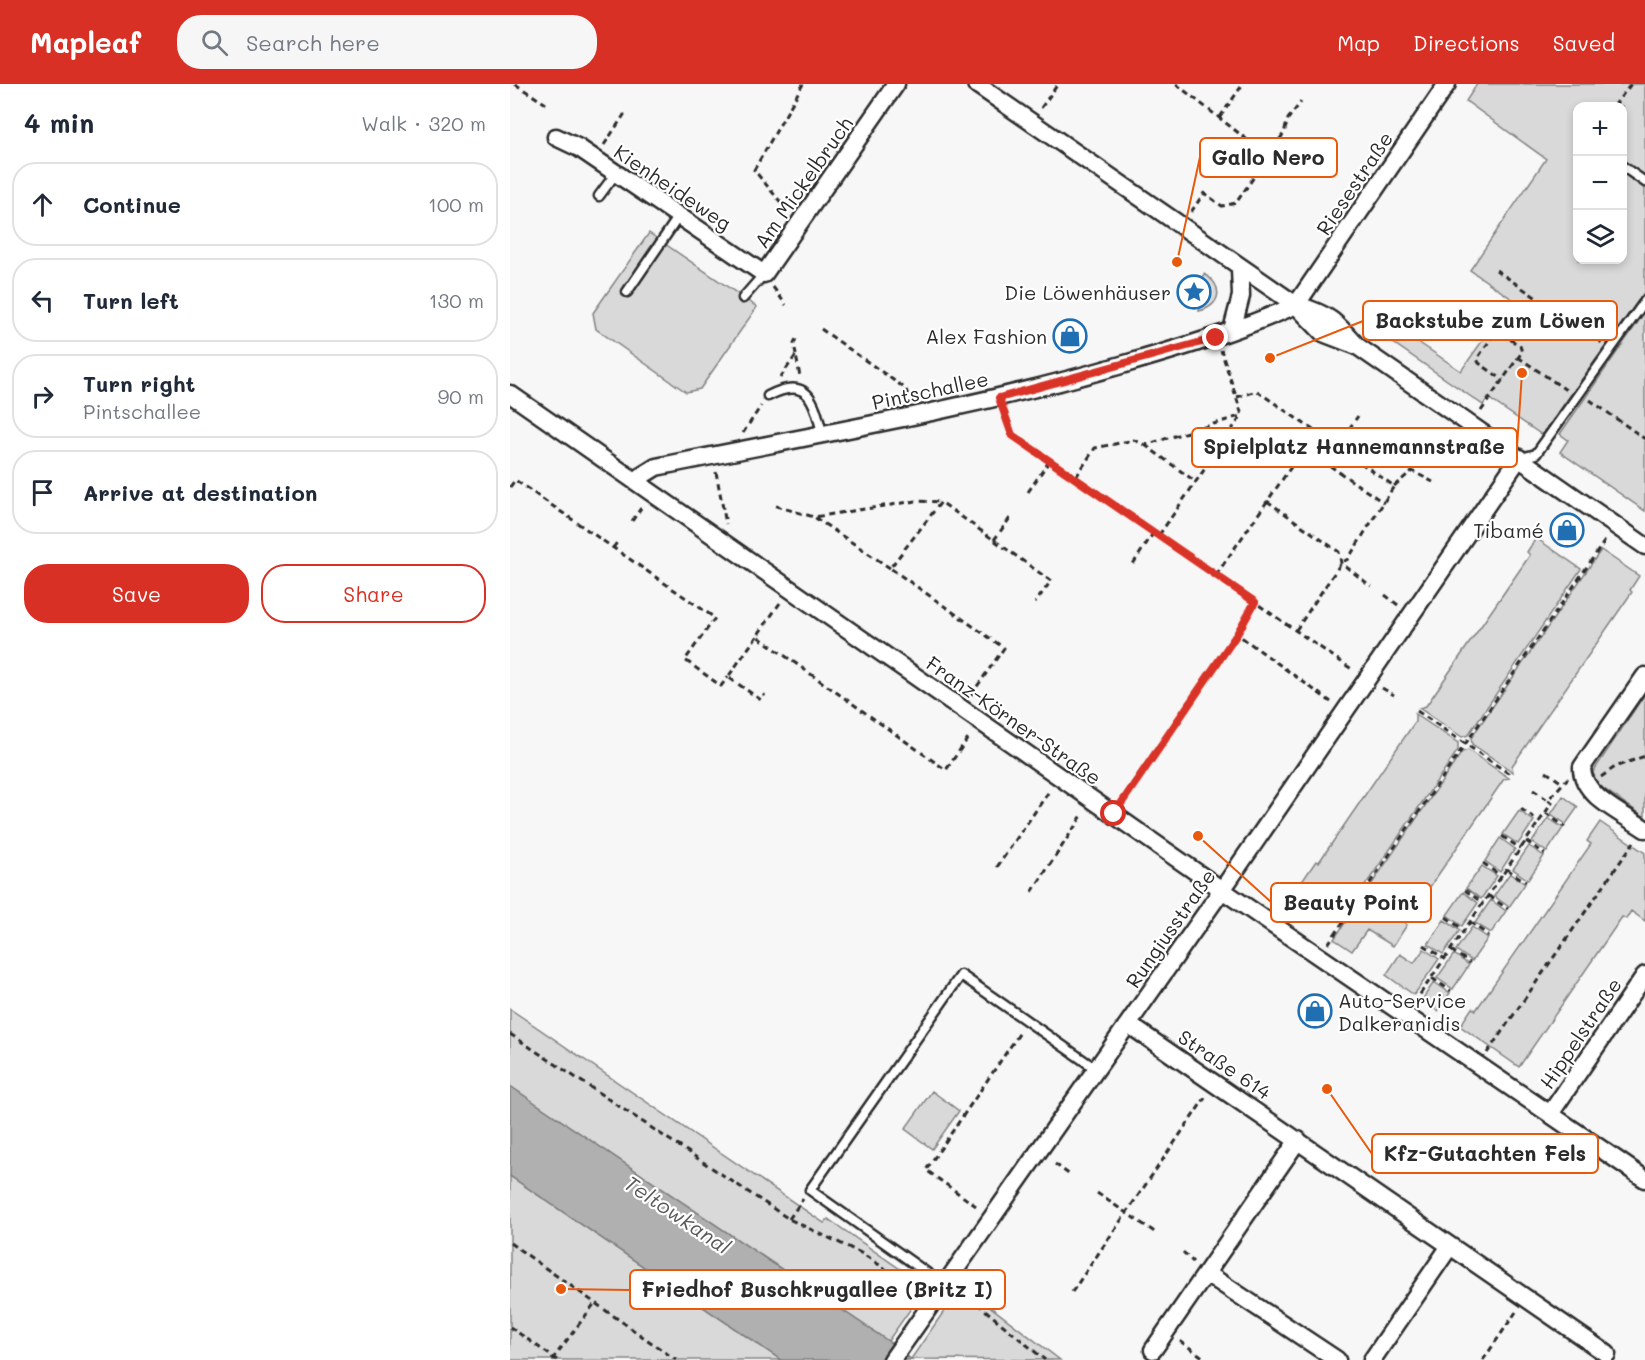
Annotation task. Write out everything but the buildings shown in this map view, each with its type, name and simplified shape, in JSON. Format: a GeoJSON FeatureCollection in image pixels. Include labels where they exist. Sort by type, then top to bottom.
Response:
{"type":"FeatureCollection","features":[{"type":"Feature","properties":{"kind":"street","name":"Am Mickelbruch"},"geometry":{"type":"LineString","coordinates":[[764,274],[896,84]]}},
{"type":"Feature","properties":{"kind":"street"},"geometry":{"type":"LineString","coordinates":[[976,84],[1296,305],[1328,316],[1357,346],[1645,546]]}},
{"type":"Feature","properties":{"kind":"street","name":"Riesestraße"},"geometry":{"type":"LineString","coordinates":[[1296,305],[1447,84]]}},
{"type":"Feature","properties":{"kind":"street","name":"Kienheideweg"},"geometry":{"type":"LineString","coordinates":[[556,137],[595,159],[764,274]]}},
{"type":"Feature","properties":{"kind":"street"},"geometry":{"type":"LineString","coordinates":[[1232,330],[1241,296],[1240,267]]}},
{"type":"Feature","properties":{"kind":"street","name":"Pintschallee"},"geometry":{"type":"LineString","coordinates":[[635,480],[656,467],[999,398],[1216,338],[1296,305]]}},
{"type":"Feature","properties":{"kind":"street","name":"Franz-Körner-Straße"},"geometry":{"type":"LineString","coordinates":[[510,394],[1222,890],[1645,1179]]}},
{"type":"Feature","properties":{"kind":"street","name":"Rungiusstraße"},"geometry":{"type":"LineString","coordinates":[[892,1360],[918,1322],[952,1287],[1096,1069],[1519,458]]}},
{"type":"Feature","properties":{"kind":"street"},"geometry":{"type":"LineString","coordinates":[[1644,829],[1588,789],[1582,778],[1582,767],[1645,676]]}},
{"type":"Feature","properties":{"kind":"street","name":"Hippelstraße"},"geometry":{"type":"LineString","coordinates":[[1550,1114],[1645,975]]}},
{"type":"Feature","properties":{"kind":"street","name":"Straße 614"},"geometry":{"type":"LineString","coordinates":[[1128,1024],[1526,1298],[1601,1355]]}},
{"type":"Feature","properties":{"kind":"street"},"geometry":{"type":"LineString","coordinates":[[1153,1350],[1298,1140]]}},
{"type":"Feature","properties":{"kind":"street"},"geometry":{"type":"LineString","coordinates":[[1372,1360],[1450,1246]]}},
{"type":"Feature","properties":{"kind":"street"},"geometry":{"type":"LineString","coordinates":[[1206,1273],[1336,1360]]}},
{"type":"Feature","properties":{"kind":"lane"},"geometry":{"type":"LineString","coordinates":[[1627,169],[1645,182]]}},
{"type":"Feature","properties":{"kind":"lane"},"geometry":{"type":"LineString","coordinates":[[599,196],[616,173]]}},
{"type":"Feature","properties":{"kind":"lane"},"geometry":{"type":"LineString","coordinates":[[627,292],[679,216]]}},
{"type":"Feature","properties":{"kind":"lane"},"geometry":{"type":"LineString","coordinates":[[743,298],[764,274]]}},
{"type":"Feature","properties":{"kind":"lane"},"geometry":{"type":"LineString","coordinates":[[1519,458],[1536,454],[1645,301]]}},
{"type":"Feature","properties":{"kind":"lane"},"geometry":{"type":"LineString","coordinates":[[768,396],[787,388],[803,390],[815,403],[822,434]]}},
{"type":"Feature","properties":{"kind":"lane"},"geometry":{"type":"LineString","coordinates":[[952,1287],[810,1191],[961,975],[1096,1069]]}},
{"type":"Feature","properties":{"kind":"path"},"geometry":{"type":"LineString","coordinates":[[515,84],[546,104]]}},
{"type":"Feature","properties":{"kind":"path"},"geometry":{"type":"LineString","coordinates":[[801,221],[790,214],[754,170],[803,84]]}},
{"type":"Feature","properties":{"kind":"path"},"geometry":{"type":"LineString","coordinates":[[1031,122],[1058,84]]}},
{"type":"Feature","properties":{"kind":"path"},"geometry":{"type":"LineString","coordinates":[[1176,84],[1268,156]]}},
{"type":"Feature","properties":{"kind":"path"},"geometry":{"type":"LineString","coordinates":[[1220,117],[1243,84]]}},
{"type":"Feature","properties":{"kind":"path"},"geometry":{"type":"LineString","coordinates":[[1617,102],[1631,84]]}},
{"type":"Feature","properties":{"kind":"path"},"geometry":{"type":"LineString","coordinates":[[1182,226],[1204,193],[1222,206],[1236,203],[1301,102]]}},
{"type":"Feature","properties":{"kind":"path"},"geometry":{"type":"LineString","coordinates":[[595,159],[624,116],[623,110]]}},
{"type":"Feature","properties":{"kind":"path"},"geometry":{"type":"LineString","coordinates":[[1496,270],[1610,349]]}},
{"type":"Feature","properties":{"kind":"path"},"geometry":{"type":"LineString","coordinates":[[764,274],[786,305]]}},
{"type":"Feature","properties":{"kind":"path"},"geometry":{"type":"LineString","coordinates":[[1471,425],[1522,352],[1520,346],[1497,330],[1495,325]]}},
{"type":"Feature","properties":{"kind":"path"},"geometry":{"type":"LineString","coordinates":[[821,329],[906,389],[913,415]]}},
{"type":"Feature","properties":{"kind":"path"},"geometry":{"type":"LineString","coordinates":[[1477,359],[1497,330]]}},
{"type":"Feature","properties":{"kind":"path"},"geometry":{"type":"LineString","coordinates":[[796,355],[794,344],[797,337]]}},
{"type":"Feature","properties":{"kind":"path"},"geometry":{"type":"LineString","coordinates":[[1216,338],[1242,415]]}},
{"type":"Feature","properties":{"kind":"path"},"geometry":{"type":"LineString","coordinates":[[1472,355],[1479,363],[1503,380]]}},
{"type":"Feature","properties":{"kind":"path"},"geometry":{"type":"LineString","coordinates":[[1518,357],[1645,439]]}},
{"type":"Feature","properties":{"kind":"path"},"geometry":{"type":"LineString","coordinates":[[1237,398],[1257,392],[1394,486]]}},
{"type":"Feature","properties":{"kind":"path"},"geometry":{"type":"LineString","coordinates":[[999,398],[1012,435],[1076,477],[1365,679],[1394,695]]}},
{"type":"Feature","properties":{"kind":"path"},"geometry":{"type":"LineString","coordinates":[[1145,445],[1242,415]]}},
{"type":"Feature","properties":{"kind":"path"},"geometry":{"type":"LineString","coordinates":[[1159,535],[1242,415]]}},
{"type":"Feature","properties":{"kind":"path"},"geometry":{"type":"LineString","coordinates":[[1337,446],[1358,416]]}},
{"type":"Feature","properties":{"kind":"path"},"geometry":{"type":"LineString","coordinates":[[1216,575],[1316,431]]}},
{"type":"Feature","properties":{"kind":"path"},"geometry":{"type":"LineString","coordinates":[[1076,477],[1095,448],[1134,440],[1145,445],[1196,482]]}},
{"type":"Feature","properties":{"kind":"path"},"geometry":{"type":"LineString","coordinates":[[1304,448],[1384,503]]}},
{"type":"Feature","properties":{"kind":"path"},"geometry":{"type":"LineString","coordinates":[[713,455],[731,548]]}},
{"type":"Feature","properties":{"kind":"path"},"geometry":{"type":"LineString","coordinates":[[1028,492],[1050,460]]}},
{"type":"Feature","properties":{"kind":"path"},"geometry":{"type":"LineString","coordinates":[[1296,630],[1341,563],[1348,559],[1394,486],[1412,471],[1433,482]]}},
{"type":"Feature","properties":{"kind":"path"},"geometry":{"type":"LineString","coordinates":[[510,487],[515,480],[715,618],[685,660],[721,686],[780,603]]}},
{"type":"Feature","properties":{"kind":"path"},"geometry":{"type":"LineString","coordinates":[[814,517],[916,501],[940,502],[1051,581],[1035,603]]}},
{"type":"Feature","properties":{"kind":"path"},"geometry":{"type":"LineString","coordinates":[[1267,501],[1339,552],[1341,563],[1371,586]]}},
{"type":"Feature","properties":{"kind":"path"},"geometry":{"type":"LineString","coordinates":[[890,568],[940,502]]}},
{"type":"Feature","properties":{"kind":"path"},"geometry":{"type":"LineString","coordinates":[[776,506],[814,517],[1004,648],[962,709]]}},
{"type":"Feature","properties":{"kind":"path"},"geometry":{"type":"LineString","coordinates":[[632,521],[641,508]]}},
{"type":"Feature","properties":{"kind":"path"},"geometry":{"type":"LineString","coordinates":[[994,540],[1010,518]]}},
{"type":"Feature","properties":{"kind":"path"},"geometry":{"type":"LineString","coordinates":[[1320,956],[1615,525]]}},
{"type":"Feature","properties":{"kind":"path"},"geometry":{"type":"LineString","coordinates":[[1133,564],[1154,532]]}},
{"type":"Feature","properties":{"kind":"path"},"geometry":{"type":"LineString","coordinates":[[613,548],[618,541]]}},
{"type":"Feature","properties":{"kind":"path"},"geometry":{"type":"LineString","coordinates":[[1114,814],[1237,634],[1255,602]]}},
{"type":"Feature","properties":{"kind":"path"},"geometry":{"type":"LineString","coordinates":[[1237,634],[1344,711]]}},
{"type":"Feature","properties":{"kind":"path"},"geometry":{"type":"LineString","coordinates":[[757,636],[946,770],[970,735]]}},
{"type":"Feature","properties":{"kind":"path"},"geometry":{"type":"LineString","coordinates":[[728,677],[761,700],[765,694]]}},
{"type":"Feature","properties":{"kind":"path"},"geometry":{"type":"LineString","coordinates":[[1417,711],[1511,775]]}},
{"type":"Feature","properties":{"kind":"path"},"geometry":{"type":"LineString","coordinates":[[1588,789],[1614,768],[1645,756]]}},
{"type":"Feature","properties":{"kind":"path"},"geometry":{"type":"LineString","coordinates":[[1548,800],[1561,782],[1582,767]]}},
{"type":"Feature","properties":{"kind":"path"},"geometry":{"type":"LineString","coordinates":[[1546,772],[1561,782]]}},
{"type":"Feature","properties":{"kind":"path"},"geometry":{"type":"LineString","coordinates":[[998,867],[1050,790]]}},
{"type":"Feature","properties":{"kind":"path"},"geometry":{"type":"LineString","coordinates":[[1406,1015],[1552,803],[1533,790]]}},
{"type":"Feature","properties":{"kind":"path"},"geometry":{"type":"LineString","coordinates":[[1521,809],[1540,822]]}},
{"type":"Feature","properties":{"kind":"path"},"geometry":{"type":"LineString","coordinates":[[1032,892],[1083,813]]}},
{"type":"Feature","properties":{"kind":"path"},"geometry":{"type":"LineString","coordinates":[[1546,813],[1565,826]]}},
{"type":"Feature","properties":{"kind":"path"},"geometry":{"type":"LineString","coordinates":[[1479,1064],[1644,829]]}},
{"type":"Feature","properties":{"kind":"path"},"geometry":{"type":"LineString","coordinates":[[1502,836],[1521,849]]}},
{"type":"Feature","properties":{"kind":"path"},"geometry":{"type":"LineString","coordinates":[[1526,841],[1545,854]]}},
{"type":"Feature","properties":{"kind":"path"},"geometry":{"type":"LineString","coordinates":[[1483,863],[1502,877]]}},
{"type":"Feature","properties":{"kind":"path"},"geometry":{"type":"LineString","coordinates":[[1507,869],[1526,882]]}},
{"type":"Feature","properties":{"kind":"path"},"geometry":{"type":"LineString","coordinates":[[1465,890],[1483,903]]}},
{"type":"Feature","properties":{"kind":"path"},"geometry":{"type":"LineString","coordinates":[[1489,896],[1508,909]]}},
{"type":"Feature","properties":{"kind":"path"},"geometry":{"type":"LineString","coordinates":[[1446,917],[1465,930]]}},
{"type":"Feature","properties":{"kind":"path"},"geometry":{"type":"LineString","coordinates":[[1470,922],[1489,936]]}},
{"type":"Feature","properties":{"kind":"path"},"geometry":{"type":"LineString","coordinates":[[1425,945],[1445,959]]}},
{"type":"Feature","properties":{"kind":"path"},"geometry":{"type":"LineString","coordinates":[[1451,950],[1470,963]]}},
{"type":"Feature","properties":{"kind":"path"},"geometry":{"type":"LineString","coordinates":[[1432,978],[1451,991]]}},
{"type":"Feature","properties":{"kind":"path"},"geometry":{"type":"LineString","coordinates":[[975,1206],[926,1170],[1028,1022]]}},
{"type":"Feature","properties":{"kind":"path"},"geometry":{"type":"LineString","coordinates":[[510,1034],[789,1219],[863,1254],[923,1294]]}},
{"type":"Feature","properties":{"kind":"path"},"geometry":{"type":"LineString","coordinates":[[1072,1292],[1215,1083]]}},
{"type":"Feature","properties":{"kind":"path"},"geometry":{"type":"LineString","coordinates":[[1055,1164],[1070,1175]]}},
{"type":"Feature","properties":{"kind":"path"},"geometry":{"type":"LineString","coordinates":[[789,1219],[810,1191]]}},
{"type":"Feature","properties":{"kind":"path"},"geometry":{"type":"LineString","coordinates":[[1097,1193],[1156,1233]]}},
{"type":"Feature","properties":{"kind":"path"},"geometry":{"type":"LineString","coordinates":[[510,1243],[676,1360]]}},
{"type":"Feature","properties":{"kind":"path"},"geometry":{"type":"LineString","coordinates":[[952,1287],[1045,1360]]}},
{"type":"Feature","properties":{"kind":"path"},"geometry":{"type":"LineString","coordinates":[[1483,1360],[1526,1298]]}},
{"type":"Feature","properties":{"kind":"path"},"geometry":{"type":"LineString","coordinates":[[510,1327],[554,1359],[595,1303]]}},
{"type":"Feature","properties":{"kind":"path"},"geometry":{"type":"LineString","coordinates":[[1166,1332],[1207,1360]]}},
{"type":"Feature","properties":{"kind":"shaded area"},"geometry":{"type":"Polygon","coordinates":[[[1477,84],[1645,84],[1645,291],[1542,435],[1488,398],[1483,405],[1376,331],[1384,319],[1461,371],[1512,299],[1470,270],[1546,159],[1466,101],[1477,84]]]}},
{"type":"Feature","properties":{"kind":"shaded area"},"geometry":{"type":"Polygon","coordinates":[[[649,233],[757,307],[700,389],[686,392],[596,329],[593,313],[649,233]]]}},
{"type":"Feature","properties":{"kind":"shaded area"},"geometry":{"type":"Polygon","coordinates":[[[1204,274],[1215,284],[1218,295],[1212,305],[1199,311],[1204,274]]]}},
{"type":"Feature","properties":{"kind":"shaded area"},"geometry":{"type":"Polygon","coordinates":[[[1645,312],[1645,511],[1560,452],[1568,440],[1560,434],[1645,312]]]}},
{"type":"Feature","properties":{"kind":"shaded area"},"geometry":{"type":"Polygon","coordinates":[[[1536,538],[1581,569],[1468,735],[1462,737],[1419,708],[1426,706],[1530,555],[1527,552],[1536,538]]]}},
{"type":"Feature","properties":{"kind":"shaded area"},"geometry":{"type":"Polygon","coordinates":[[[1601,550],[1639,576],[1630,590],[1632,592],[1512,766],[1513,772],[1472,744],[1471,738],[1601,550]]]}},
{"type":"Feature","properties":{"kind":"shaded area"},"geometry":{"type":"Polygon","coordinates":[[[1645,694],[1645,817],[1597,784],[1593,772],[1645,694]]]}},
{"type":"Feature","properties":{"kind":"shaded area"},"geometry":{"type":"Polygon","coordinates":[[[1415,714],[1458,743],[1458,750],[1345,915],[1301,883],[1316,861],[1319,862],[1415,722],[1415,714]]]}},
{"type":"Feature","properties":{"kind":"shaded area"},"geometry":{"type":"Polygon","coordinates":[[[1468,750],[1509,778],[1504,779],[1405,923],[1407,925],[1393,946],[1367,930],[1352,951],[1334,939],[1462,752],[1468,750]]]}},
{"type":"Feature","properties":{"kind":"shaded area"},"geometry":{"type":"Polygon","coordinates":[[[1563,796],[1578,807],[1566,824],[1551,814],[1563,796]]]}},
{"type":"Feature","properties":{"kind":"shaded area"},"geometry":{"type":"Polygon","coordinates":[[[1519,811],[1534,821],[1518,844],[1503,834],[1519,811]]]}},
{"type":"Feature","properties":{"kind":"shaded area"},"geometry":{"type":"Polygon","coordinates":[[[1548,818],[1563,828],[1547,852],[1532,842],[1548,818]]]}},
{"type":"Feature","properties":{"kind":"shaded area"},"geometry":{"type":"Polygon","coordinates":[[[1600,822],[1645,853],[1645,921],[1631,911],[1626,919],[1622,917],[1519,1067],[1460,1026],[1472,1008],[1476,1010],[1591,844],[1587,841],[1600,822]]]}},
{"type":"Feature","properties":{"kind":"shaded area"},"geometry":{"type":"Polygon","coordinates":[[[1500,838],[1515,849],[1500,872],[1485,861],[1500,838]]]}},
{"type":"Feature","properties":{"kind":"shaded area"},"geometry":{"type":"Polygon","coordinates":[[[1529,846],[1544,856],[1528,880],[1513,869],[1529,846]]]}},
{"type":"Feature","properties":{"kind":"shaded area"},"geometry":{"type":"Polygon","coordinates":[[[1482,866],[1497,876],[1481,899],[1466,888],[1482,866]]]}},
{"type":"Feature","properties":{"kind":"shaded area"},"geometry":{"type":"Polygon","coordinates":[[[1510,873],[1525,884],[1509,907],[1494,896],[1510,873]]]}},
{"type":"Feature","properties":{"kind":"shaded area"},"geometry":{"type":"Polygon","coordinates":[[[1463,892],[1478,903],[1462,926],[1447,915],[1463,892]]]}},
{"type":"Feature","properties":{"kind":"shaded area"},"geometry":{"type":"Polygon","coordinates":[[[1491,900],[1506,911],[1491,933],[1475,923],[1491,900]]]}},
{"type":"Feature","properties":{"kind":"shaded area"},"geometry":{"type":"Polygon","coordinates":[[[1444,920],[1460,930],[1443,954],[1428,944],[1444,920]]]}},
{"type":"Feature","properties":{"kind":"shaded area"},"geometry":{"type":"Polygon","coordinates":[[[1472,927],[1488,938],[1472,961],[1456,950],[1472,927]]]}},
{"type":"Feature","properties":{"kind":"shaded area"},"geometry":{"type":"Polygon","coordinates":[[[1424,949],[1439,959],[1414,995],[1386,975],[1400,954],[1414,963],[1424,949]]]}},
{"type":"Feature","properties":{"kind":"shaded area"},"geometry":{"type":"Polygon","coordinates":[[[1454,954],[1469,965],[1453,989],[1437,978],[1454,954]]]}},
{"type":"Feature","properties":{"kind":"shaded area"},"geometry":{"type":"Polygon","coordinates":[[[1434,982],[1450,993],[1438,1011],[1422,1000],[1434,982]]]}},
{"type":"Feature","properties":{"kind":"shaded area"},"geometry":{"type":"Polygon","coordinates":[[[510,1009],[824,1223],[828,1219],[926,1287],[888,1341],[510,1086],[510,1009]]]}},
{"type":"Feature","properties":{"kind":"shaded area"},"geometry":{"type":"Polygon","coordinates":[[[932,1091],[959,1111],[932,1149],[905,1129],[932,1091]]]}},
{"type":"Feature","properties":{"kind":"shaded area"},"geometry":{"type":"Polygon","coordinates":[[[510,1176],[781,1360],[510,1360],[510,1176]]]}},
{"type":"Feature","properties":{"kind":"shaded area"},"geometry":{"type":"Polygon","coordinates":[[[962,1285],[1060,1360],[911,1359],[962,1285]]]}},
{"type":"Feature","properties":{"kind":"water","name":"Teltowkanal"},"geometry":{"type":"Polygon","coordinates":[[[510,1086],[888,1341],[912,1360],[781,1360],[510,1176],[510,1086]]]}},
{"type":"Feature","properties":{"kind":"place","name":"Gallo Nero"},"geometry":{"type":"Point","coordinates":[1177,262]}},
{"type":"Feature","properties":{"kind":"place","name":"Die Löwenhäuser"},"geometry":{"type":"Point","coordinates":[1194,292]}},
{"type":"Feature","properties":{"kind":"place","name":"Alex Fashion"},"geometry":{"type":"Point","coordinates":[1070,336]}},
{"type":"Feature","properties":{"kind":"place","name":"Backstube zum Löwen"},"geometry":{"type":"Point","coordinates":[1270,358]}},
{"type":"Feature","properties":{"kind":"place","name":"Spielplatz Hannemannstraße"},"geometry":{"type":"Point","coordinates":[1522,373]}},
{"type":"Feature","properties":{"kind":"place","name":"Tibamé"},"geometry":{"type":"Point","coordinates":[1567,530]}},
{"type":"Feature","properties":{"kind":"place","name":"Beauty Point"},"geometry":{"type":"Point","coordinates":[1198,836]}},
{"type":"Feature","properties":{"kind":"place","name":"Auto-Service Dalkeranidis"},"geometry":{"type":"Point","coordinates":[1315,1011]}},
{"type":"Feature","properties":{"kind":"place","name":"Kfz-Gutachten Fels"},"geometry":{"type":"Point","coordinates":[1327,1089]}},
{"type":"Feature","properties":{"kind":"place","name":"Friedhof Buschkrugallee (Britz I)"},"geometry":{"type":"Point","coordinates":[561,1289]}},
{"type":"Feature","properties":{"kind":"route"},"geometry":{"type":"LineString","coordinates":[[1114,814],[1237,634],[1255,602],[1012,435],[999,398],[1216,338]]}}]}
